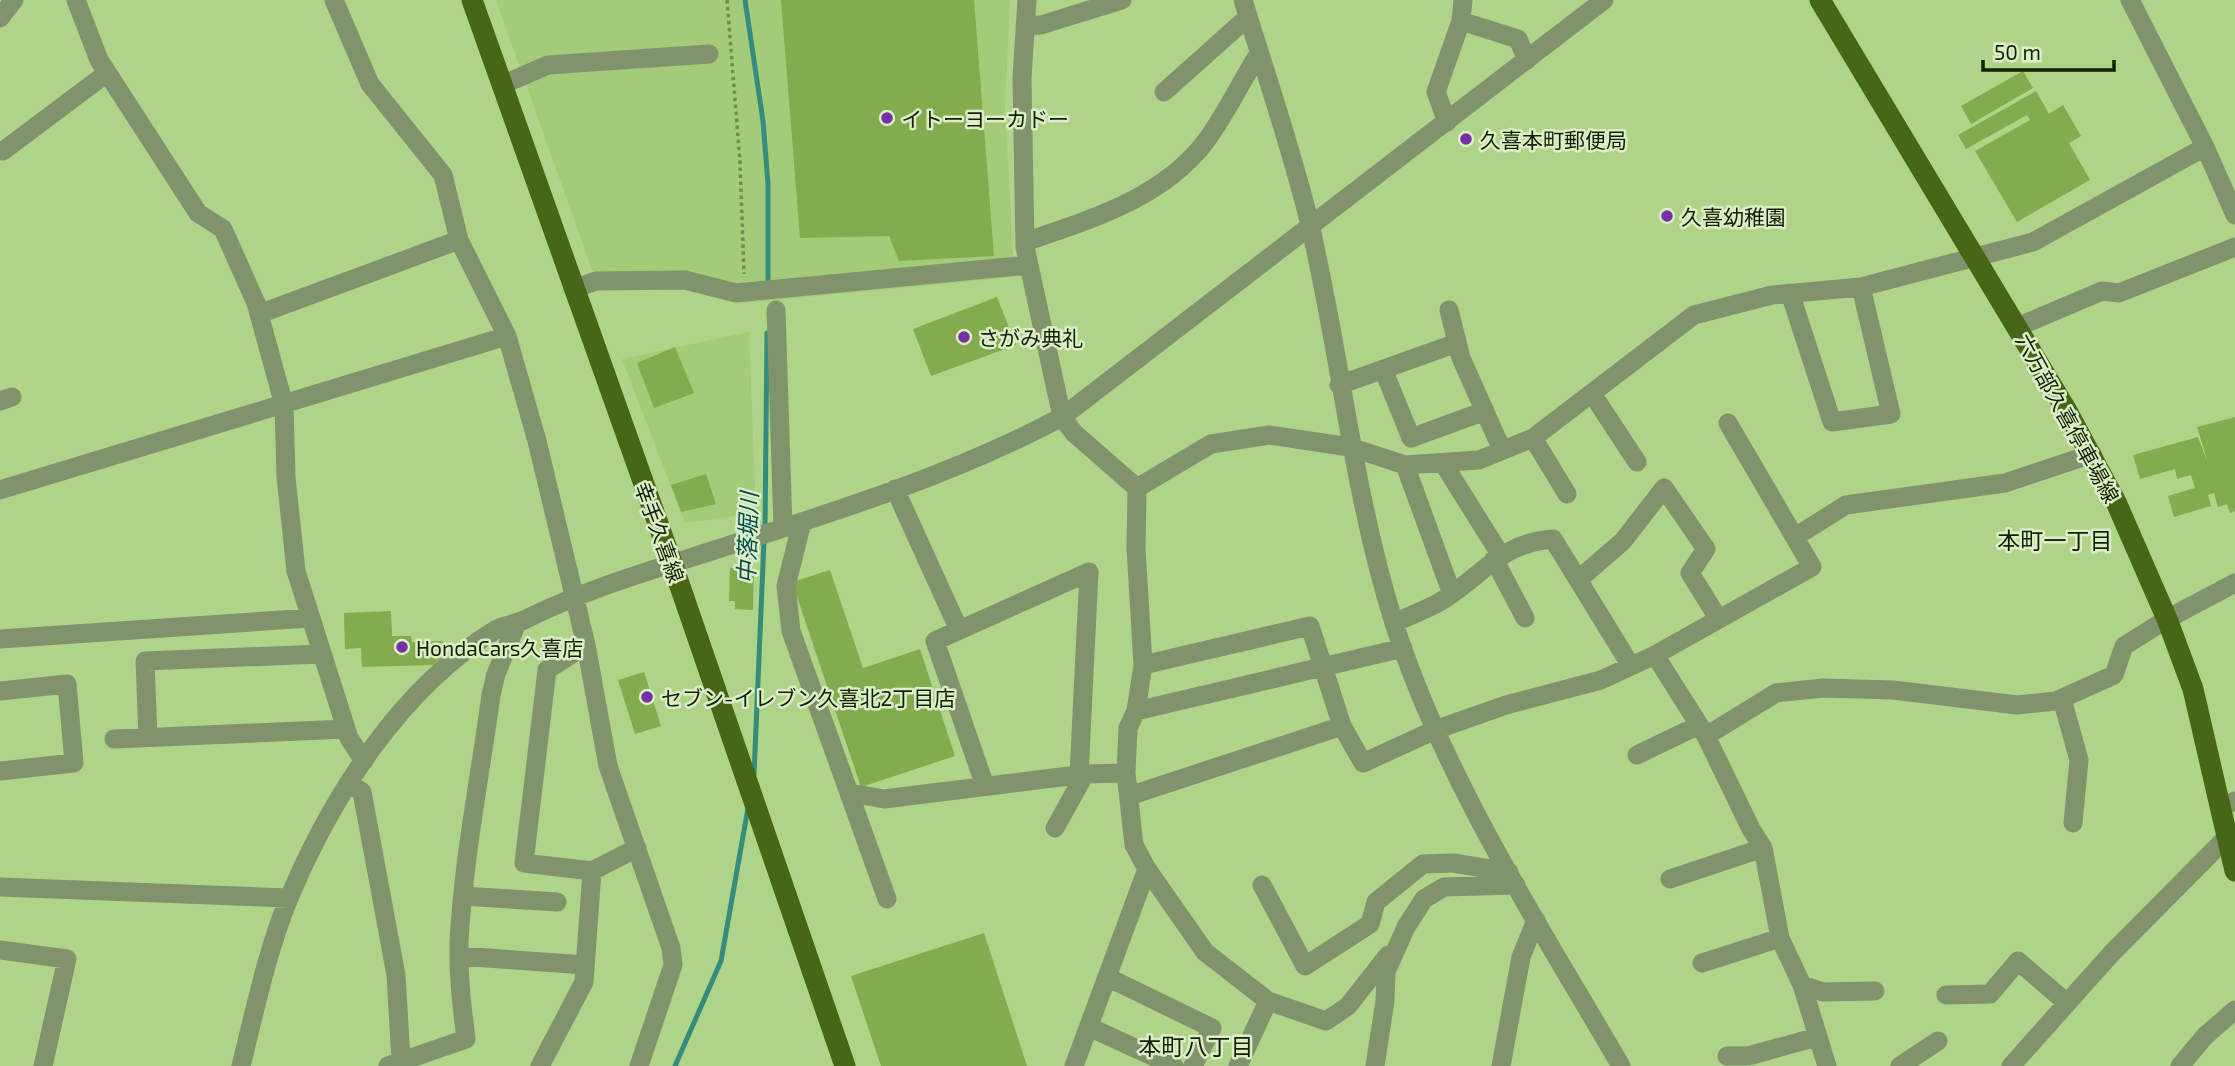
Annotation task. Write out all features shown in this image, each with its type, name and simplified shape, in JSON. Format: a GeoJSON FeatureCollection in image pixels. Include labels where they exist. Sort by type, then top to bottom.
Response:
{"type":"FeatureCollection","features":[{"type":"Feature","properties":{"kind":"main road","name":"幸手久喜線"},"geometry":{"type":"LineString","coordinates":[[472,0],[672,563],[845,1066]]}},
{"type":"Feature","properties":{"kind":"main road","name":"六万部久喜停車場線"},"geometry":{"type":"LineString","coordinates":[[1820,0],[2092,454],[2167,619],[2193,689],[2228,804],[2228,836],[2235,867]]}},
{"type":"Feature","properties":{"kind":"street"},"geometry":{"type":"LineString","coordinates":[[0,18],[15,0]]}},
{"type":"Feature","properties":{"kind":"street"},"geometry":{"type":"LineString","coordinates":[[76,0],[99,60],[107,73],[198,212],[223,229],[259,314],[284,405],[286,477],[296,571],[346,729],[364,761]]}},
{"type":"Feature","properties":{"kind":"street"},"geometry":{"type":"LineString","coordinates":[[334,0],[370,85],[443,175],[459,240],[507,336],[537,441],[586,645],[608,766],[671,948],[673,965],[639,1066]]}},
{"type":"Feature","properties":{"kind":"street"},"geometry":{"type":"LineString","coordinates":[[1027,0],[1022,78],[1025,242],[1062,417],[1073,433],[1137,488]]}},
{"type":"Feature","properties":{"kind":"street"},"geometry":{"type":"LineString","coordinates":[[1025,26],[1041,25],[1122,0]]}},
{"type":"Feature","properties":{"kind":"street"},"geometry":{"type":"LineString","coordinates":[[1447,122],[1436,92],[1461,21],[1464,0]]}},
{"type":"Feature","properties":{"kind":"street"},"geometry":{"type":"LineString","coordinates":[[2130,0],[2205,147],[2235,215]]}},
{"type":"Feature","properties":{"kind":"street"},"geometry":{"type":"LineString","coordinates":[[241,1066],[261,984],[289,898],[323,829],[364,761],[398,715],[427,684],[499,628],[573,595],[793,525],[975,461],[1062,417],[1527,60],[1595,3]]}},
{"type":"Feature","properties":{"kind":"street"},"geometry":{"type":"LineString","coordinates":[[1164,92],[1246,8],[1310,225],[1350,447],[1394,623],[1435,730],[1512,879],[1621,1066]]}},
{"type":"Feature","properties":{"kind":"street"},"geometry":{"type":"LineString","coordinates":[[1461,21],[1518,39],[1527,60]]}},
{"type":"Feature","properties":{"kind":"street"},"geometry":{"type":"LineString","coordinates":[[1025,242],[1114,211],[1168,180],[1205,142],[1259,53]]}},
{"type":"Feature","properties":{"kind":"street"},"geometry":{"type":"LineString","coordinates":[[502,85],[548,65],[709,54]]}},
{"type":"Feature","properties":{"kind":"street"},"geometry":{"type":"LineString","coordinates":[[3,151],[107,73]]}},
{"type":"Feature","properties":{"kind":"street"},"geometry":{"type":"LineString","coordinates":[[1137,488],[1211,444],[1269,435],[1350,447],[1405,466],[1479,460],[1533,438],[1593,395],[1664,335],[1694,315],[1721,306],[1790,293],[1861,287],[2033,242],[2205,147]]}},
{"type":"Feature","properties":{"kind":"street"},"geometry":{"type":"LineString","coordinates":[[259,314],[459,240]]}},
{"type":"Feature","properties":{"kind":"street"},"geometry":{"type":"LineString","coordinates":[[2017,327],[2102,291],[2119,293],[2235,247]]}},
{"type":"Feature","properties":{"kind":"street"},"geometry":{"type":"LineString","coordinates":[[573,289],[596,281],[685,281],[736,293],[1029,265]]}},
{"type":"Feature","properties":{"kind":"street"},"geometry":{"type":"LineString","coordinates":[[1790,293],[1832,422],[1891,414],[1861,287]]}},
{"type":"Feature","properties":{"kind":"street"},"geometry":{"type":"LineString","coordinates":[[776,310],[793,525],[786,586],[791,632],[887,899]]}},
{"type":"Feature","properties":{"kind":"street"},"geometry":{"type":"LineString","coordinates":[[1449,310],[1457,343],[1502,450]]}},
{"type":"Feature","properties":{"kind":"street"},"geometry":{"type":"LineString","coordinates":[[0,490],[507,336]]}},
{"type":"Feature","properties":{"kind":"street"},"geometry":{"type":"LineString","coordinates":[[1339,385],[1457,343]]}},
{"type":"Feature","properties":{"kind":"street"},"geometry":{"type":"LineString","coordinates":[[1383,369],[1411,438],[1485,411]]}},
{"type":"Feature","properties":{"kind":"street"},"geometry":{"type":"LineString","coordinates":[[1593,395],[1637,462]]}},
{"type":"Feature","properties":{"kind":"street"},"geometry":{"type":"LineString","coordinates":[[1143,665],[1310,625],[1326,668],[1342,726],[1363,763],[1435,730],[1506,705],[1601,680],[1655,655],[1812,567],[1728,423]]}},
{"type":"Feature","properties":{"kind":"street"},"geometry":{"type":"LineString","coordinates":[[1533,438],[1567,494]]}},
{"type":"Feature","properties":{"kind":"street"},"geometry":{"type":"LineString","coordinates":[[1795,537],[1846,505],[2005,483],[2092,454]]}},
{"type":"Feature","properties":{"kind":"street"},"geometry":{"type":"LineString","coordinates":[[1443,463],[1497,557],[1525,618]]}},
{"type":"Feature","properties":{"kind":"street"},"geometry":{"type":"LineString","coordinates":[[1405,466],[1452,594]]}},
{"type":"Feature","properties":{"kind":"street"},"geometry":{"type":"LineString","coordinates":[[1137,488],[1136,548],[1143,665],[1136,711],[1128,728],[1126,773],[1135,845],[1147,869],[1205,952],[1268,1002],[1326,1021],[1348,1006],[1400,941]]}},
{"type":"Feature","properties":{"kind":"street"},"geometry":{"type":"LineString","coordinates":[[1578,580],[1623,541],[1664,488],[1706,550],[1690,573],[1718,618]]}},
{"type":"Feature","properties":{"kind":"street"},"geometry":{"type":"LineString","coordinates":[[895,489],[959,630]]}},
{"type":"Feature","properties":{"kind":"street"},"geometry":{"type":"LineString","coordinates":[[1394,623],[1452,594],[1497,557],[1540,540],[1553,539],[1631,666]]}},
{"type":"Feature","properties":{"kind":"street"},"geometry":{"type":"LineString","coordinates":[[985,786],[935,641],[1089,572],[1082,774],[1055,828]]}},
{"type":"Feature","properties":{"kind":"street"},"geometry":{"type":"LineString","coordinates":[[1637,755],[1702,731],[1776,693],[1823,688],[1893,690],[2017,705],[2062,699],[2114,675],[2124,646],[2167,619],[2235,583]]}},
{"type":"Feature","properties":{"kind":"street"},"geometry":{"type":"LineString","coordinates":[[0,639],[310,618]]}},
{"type":"Feature","properties":{"kind":"street"},"geometry":{"type":"LineString","coordinates":[[350,784],[362,792],[397,975],[395,1063],[466,1039],[459,956],[463,896],[491,695],[496,674],[517,622]]}},
{"type":"Feature","properties":{"kind":"street"},"geometry":{"type":"LineString","coordinates":[[586,645],[547,670],[524,863],[592,872],[637,848]]}},
{"type":"Feature","properties":{"kind":"street"},"geometry":{"type":"LineString","coordinates":[[1136,711],[1403,648]]}},
{"type":"Feature","properties":{"kind":"street"},"geometry":{"type":"LineString","coordinates":[[148,737],[145,660],[322,654]]}},
{"type":"Feature","properties":{"kind":"street"},"geometry":{"type":"LineString","coordinates":[[1655,655],[1702,731],[1751,830],[1763,848],[1780,938],[1802,985],[1827,1066]]}},
{"type":"Feature","properties":{"kind":"street"},"geometry":{"type":"LineString","coordinates":[[0,691],[67,684],[74,764],[0,771]]}},
{"type":"Feature","properties":{"kind":"street"},"geometry":{"type":"LineString","coordinates":[[2062,699],[2080,760],[2073,823]]}},
{"type":"Feature","properties":{"kind":"street"},"geometry":{"type":"LineString","coordinates":[[1129,796],[1342,726]]}},
{"type":"Feature","properties":{"kind":"street"},"geometry":{"type":"LineString","coordinates":[[114,739],[346,729]]}},
{"type":"Feature","properties":{"kind":"street"},"geometry":{"type":"LineString","coordinates":[[850,793],[884,799],[1082,774],[1126,773]]}},
{"type":"Feature","properties":{"kind":"street"},"geometry":{"type":"LineString","coordinates":[[2011,1066],[2181,880],[2228,836]]}},
{"type":"Feature","properties":{"kind":"street"},"geometry":{"type":"LineString","coordinates":[[1670,879],[1763,848]]}},
{"type":"Feature","properties":{"kind":"street"},"geometry":{"type":"LineString","coordinates":[[1262,885],[1305,966],[1370,924],[1376,902],[1423,864],[1453,863],[1512,879]]}},
{"type":"Feature","properties":{"kind":"street"},"geometry":{"type":"LineString","coordinates":[[1074,1066],[1147,869]]}},
{"type":"Feature","properties":{"kind":"street"},"geometry":{"type":"LineString","coordinates":[[540,1066],[584,982],[592,872]]}},
{"type":"Feature","properties":{"kind":"street"},"geometry":{"type":"LineString","coordinates":[[1375,1066],[1385,1001],[1386,972],[1424,899],[1444,887],[1512,879]]}},
{"type":"Feature","properties":{"kind":"street"},"geometry":{"type":"LineString","coordinates":[[0,887],[289,898]]}},
{"type":"Feature","properties":{"kind":"street"},"geometry":{"type":"LineString","coordinates":[[463,896],[557,902]]}},
{"type":"Feature","properties":{"kind":"street"},"geometry":{"type":"LineString","coordinates":[[1501,1066],[1521,957],[1536,920]]}},
{"type":"Feature","properties":{"kind":"street"},"geometry":{"type":"LineString","coordinates":[[1702,963],[1780,938]]}},
{"type":"Feature","properties":{"kind":"street"},"geometry":{"type":"LineString","coordinates":[[0,950],[67,960],[43,1066]]}},
{"type":"Feature","properties":{"kind":"street"},"geometry":{"type":"LineString","coordinates":[[459,956],[585,965]]}},
{"type":"Feature","properties":{"kind":"street"},"geometry":{"type":"LineString","coordinates":[[1946,995],[1990,994],[2018,961],[2067,1003]]}},
{"type":"Feature","properties":{"kind":"street"},"geometry":{"type":"LineString","coordinates":[[1107,977],[1212,1028],[1193,1066]]}},
{"type":"Feature","properties":{"kind":"street"},"geometry":{"type":"LineString","coordinates":[[1802,985],[1823,992],[1875,991]]}},
{"type":"Feature","properties":{"kind":"street"},"geometry":{"type":"LineString","coordinates":[[1238,1066],[1268,1002]]}},
{"type":"Feature","properties":{"kind":"street"},"geometry":{"type":"LineString","coordinates":[[2180,1066],[2205,1036],[2235,1010]]}},
{"type":"Feature","properties":{"kind":"street"},"geometry":{"type":"LineString","coordinates":[[1088,1027],[1174,1066]]}},
{"type":"Feature","properties":{"kind":"street"},"geometry":{"type":"LineString","coordinates":[[1727,1056],[1748,1056],[1817,1037]]}},
{"type":"Feature","properties":{"kind":"street"},"geometry":{"type":"LineString","coordinates":[[1900,1066],[1938,1041]]}},
{"type":"Feature","properties":{"kind":"path"},"geometry":{"type":"LineString","coordinates":[[727,0],[740,162],[744,281]]}},
{"type":"Feature","properties":{"kind":"shaded area"},"geometry":{"type":"Polygon","coordinates":[[[496,0],[1010,0],[1005,106],[1014,277],[743,303],[611,271],[596,281],[496,0]]]}},
{"type":"Feature","properties":{"kind":"shaded area"},"geometry":{"type":"Polygon","coordinates":[[[749,332],[756,513],[685,523],[622,359],[749,332]]]}},
{"type":"Feature","properties":{"kind":"building","name":"イトーヨーカドー"},"geometry":{"type":"Polygon","coordinates":[[[781,0],[974,0],[994,256],[899,261],[889,236],[800,238],[781,0]]]}},
{"type":"Feature","properties":{"kind":"building"},"geometry":{"type":"Polygon","coordinates":[[[2023,71],[2033,88],[1971,124],[1961,106],[2023,71]]]}},
{"type":"Feature","properties":{"kind":"building"},"geometry":{"type":"Polygon","coordinates":[[[2036,91],[2049,114],[2063,105],[2081,136],[2069,143],[2090,180],[2017,222],[1975,151],[2030,120],[2027,115],[1966,149],[1958,135],[2036,91]]]}},
{"type":"Feature","properties":{"kind":"building","name":"さがみ典礼"},"geometry":{"type":"Polygon","coordinates":[[[997,297],[1016,345],[931,376],[913,329],[997,297]]]}},
{"type":"Feature","properties":{"kind":"building"},"geometry":{"type":"Polygon","coordinates":[[[675,347],[694,393],[654,408],[637,363],[675,347]]]}},
{"type":"Feature","properties":{"kind":"building"},"geometry":{"type":"Polygon","coordinates":[[[2235,417],[2235,511],[2230,513],[2227,504],[2218,507],[2214,493],[2208,495],[2211,506],[2174,517],[2168,496],[2195,488],[2191,475],[2177,479],[2175,469],[2140,479],[2133,455],[2198,437],[2208,463],[2197,427],[2235,417]]]}},
{"type":"Feature","properties":{"kind":"building"},"geometry":{"type":"Polygon","coordinates":[[[706,474],[716,504],[681,512],[671,485],[706,474]]]}},
{"type":"Feature","properties":{"kind":"building"},"geometry":{"type":"Polygon","coordinates":[[[730,568],[754,569],[753,610],[735,609],[735,601],[729,601],[730,568]]]}},
{"type":"Feature","properties":{"kind":"building"},"geometry":{"type":"Polygon","coordinates":[[[830,570],[863,668],[920,649],[955,756],[861,787],[792,582],[830,570]]]}},
{"type":"Feature","properties":{"kind":"building"},"geometry":{"type":"Polygon","coordinates":[[[391,611],[392,636],[411,636],[412,642],[443,641],[444,655],[433,665],[362,667],[361,648],[345,649],[344,613],[391,611]]]}},
{"type":"Feature","properties":{"kind":"building"},"geometry":{"type":"Polygon","coordinates":[[[644,672],[661,726],[635,734],[618,680],[644,672]]]}},
{"type":"Feature","properties":{"kind":"building"},"geometry":{"type":"Polygon","coordinates":[[[984,933],[1027,1066],[881,1066],[851,976],[984,933]]]}},
{"type":"Feature","properties":{"kind":"waterway","name":"中落堀川"},"geometry":{"type":"LineString","coordinates":[[745,0],[763,121],[768,184],[768,285]]}},
{"type":"Feature","properties":{"kind":"waterway","name":"中落堀川"},"geometry":{"type":"LineString","coordinates":[[765,530],[767,333]]}},
{"type":"Feature","properties":{"kind":"waterway","name":"中落堀川"},"geometry":{"type":"LineString","coordinates":[[754,775],[764,540]]}},
{"type":"Feature","properties":{"kind":"waterway","name":"中落堀川"},"geometry":{"type":"LineString","coordinates":[[675,1066],[721,961],[748,808]]}},
{"type":"Feature","properties":{"kind":"place","name":"イトーヨーカドー"},"geometry":{"type":"Point","coordinates":[887,118]}},
{"type":"Feature","properties":{"kind":"place","name":"久喜本町郵便局"},"geometry":{"type":"Point","coordinates":[1466,139]}},
{"type":"Feature","properties":{"kind":"place","name":"久喜幼稚園"},"geometry":{"type":"Point","coordinates":[1667,216]}},
{"type":"Feature","properties":{"kind":"place","name":"さがみ典礼"},"geometry":{"type":"Point","coordinates":[964,337]}},
{"type":"Feature","properties":{"kind":"place","name":"HondaCars久喜店"},"geometry":{"type":"Point","coordinates":[402,647]}},
{"type":"Feature","properties":{"kind":"place","name":"セブン-イレブン久喜北2丁目店"},"geometry":{"type":"Point","coordinates":[647,697]}},
{"type":"Feature","properties":{"kind":"district","name":"本町一丁目"},"geometry":{"type":"Point","coordinates":[2055,540]}},
{"type":"Feature","properties":{"kind":"district","name":"本町八丁目"},"geometry":{"type":"Point","coordinates":[1196,1046]}}]}
